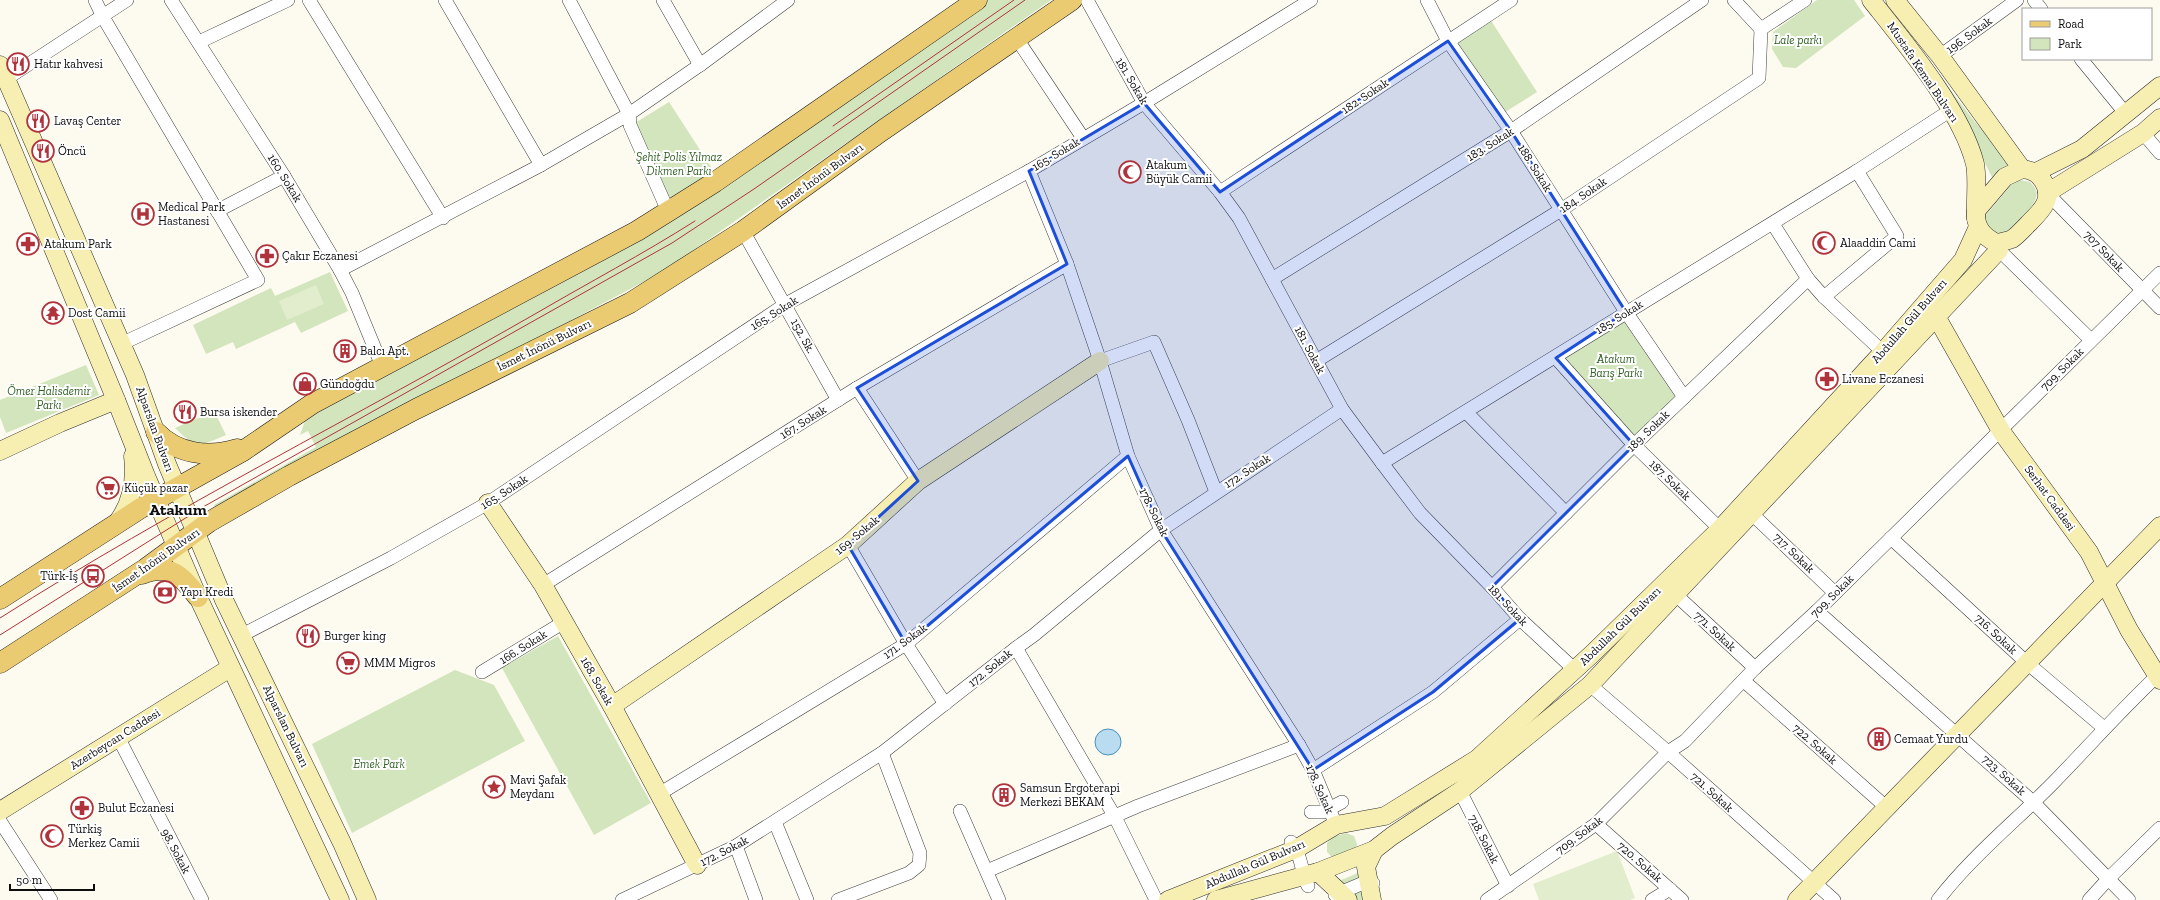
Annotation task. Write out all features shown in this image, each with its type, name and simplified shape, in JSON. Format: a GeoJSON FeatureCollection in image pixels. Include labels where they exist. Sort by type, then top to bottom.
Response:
{"type":"FeatureCollection","features":[{"type":"Feature","properties":{"kind":"main road"},"geometry":{"type":"LineString","coordinates":[[0,599],[177,486],[252,445],[312,404],[609,246],[668,211],[715,182],[977,0]]}},
{"type":"Feature","properties":{"kind":"main road","name":"İsmet İnönü Bulvarı"},"geometry":{"type":"LineString","coordinates":[[0,663],[129,580],[210,522],[289,476],[416,409],[630,303],[743,231],[883,130],[1072,0]]}},
{"type":"Feature","properties":{"kind":"main road","name":"Mustafa Kemal Bulvarı"},"geometry":{"type":"LineString","coordinates":[[1871,0],[1900,37],[1951,110],[1975,165],[1977,223]]}},
{"type":"Feature","properties":{"kind":"main road","name":"Mustafa Kemal Bulvarı"},"geometry":{"type":"LineString","coordinates":[[1895,0],[2029,171]]}},
{"type":"Feature","properties":{"kind":"main road","name":"Alparslan Bulvarı"},"geometry":{"type":"LineString","coordinates":[[2,78],[122,344],[177,486],[224,600],[368,900]]}},
{"type":"Feature","properties":{"kind":"main road"},"geometry":{"type":"LineString","coordinates":[[2029,171],[2043,180],[2047,193],[2044,207],[2017,234],[1998,246],[1982,234],[1977,223],[1980,205],[2005,176],[2029,171],[2082,149],[2160,86]]}},
{"type":"Feature","properties":{"kind":"main road"},"geometry":{"type":"LineString","coordinates":[[2047,193],[2143,133],[2160,118]]}},
{"type":"Feature","properties":{"kind":"main road","name":"Alparslan Bulvarı"},"geometry":{"type":"LineString","coordinates":[[0,120],[156,500],[198,597],[340,900]]}},
{"type":"Feature","properties":{"kind":"main road","name":"Abdullah Gül Bulvarı"},"geometry":{"type":"LineString","coordinates":[[1168,900],[1294,845],[1333,817],[1385,816],[1477,759],[1574,670],[1589,652],[1720,529],[1883,352],[1962,260],[1977,223]]}},
{"type":"Feature","properties":{"kind":"main road","name":"Abdullah Gül Bulvarı"},"geometry":{"type":"LineString","coordinates":[[1216,900],[1310,878],[1374,850],[1392,836],[1460,791],[1608,671],[1675,594],[1937,318],[1998,246]]}},
{"type":"Feature","properties":{"kind":"main road","name":"Serhat Caddesi"},"geometry":{"type":"LineString","coordinates":[[1937,318],[2001,431],[2089,552],[2129,630],[2158,678]]}},
{"type":"Feature","properties":{"kind":"main road","name":"169. Sokak"},"geometry":{"type":"LineString","coordinates":[[612,706],[848,545],[918,481],[1100,361]]}},
{"type":"Feature","properties":{"kind":"main road"},"geometry":{"type":"LineString","coordinates":[[0,450],[116,400]]}},
{"type":"Feature","properties":{"kind":"main road"},"geometry":{"type":"LineString","coordinates":[[156,432],[174,447],[190,452],[227,452],[252,445]]}},
{"type":"Feature","properties":{"kind":"main road"},"geometry":{"type":"LineString","coordinates":[[116,524],[129,504],[134,478],[130,436]]}},
{"type":"Feature","properties":{"kind":"main road","name":"168. Sokak"},"geometry":{"type":"LineString","coordinates":[[488,503],[543,585],[612,706],[697,865]]}},
{"type":"Feature","properties":{"kind":"main road"},"geometry":{"type":"LineString","coordinates":[[1797,900],[2026,662],[2160,526]]}},
{"type":"Feature","properties":{"kind":"main road"},"geometry":{"type":"LineString","coordinates":[[129,580],[154,570],[168,570],[180,577],[198,597]]}},
{"type":"Feature","properties":{"kind":"main road","name":"Azerbeycan Caddesi"},"geometry":{"type":"LineString","coordinates":[[0,811],[230,668]]}},
{"type":"Feature","properties":{"kind":"main road"},"geometry":{"type":"LineString","coordinates":[[1371,889],[1366,867],[1374,850]]}},
{"type":"Feature","properties":{"kind":"main road"},"geometry":{"type":"LineString","coordinates":[[1310,878],[1341,896]]}},
{"type":"Feature","properties":{"kind":"street"},"geometry":{"type":"LineString","coordinates":[[95,0],[103,17],[258,280],[122,344]]}},
{"type":"Feature","properties":{"kind":"street"},"geometry":{"type":"LineString","coordinates":[[2,78],[103,17],[127,0]]}},
{"type":"Feature","properties":{"kind":"street","name":"160. Sokak"},"geometry":{"type":"LineString","coordinates":[[171,0],[284,176],[340,270],[352,292],[382,366]]}},
{"type":"Feature","properties":{"kind":"street"},"geometry":{"type":"LineString","coordinates":[[199,42],[288,0]]}},
{"type":"Feature","properties":{"kind":"street"},"geometry":{"type":"LineString","coordinates":[[309,0],[443,218]]}},
{"type":"Feature","properties":{"kind":"street"},"geometry":{"type":"LineString","coordinates":[[445,0],[541,165]]}},
{"type":"Feature","properties":{"kind":"street"},"geometry":{"type":"LineString","coordinates":[[569,0],[630,114],[630,125],[668,211]]}},
{"type":"Feature","properties":{"kind":"street"},"geometry":{"type":"LineString","coordinates":[[663,0],[700,66]]}},
{"type":"Feature","properties":{"kind":"street"},"geometry":{"type":"LineString","coordinates":[[340,270],[443,218],[541,165],[630,114],[700,66],[788,0]]}},
{"type":"Feature","properties":{"kind":"street","name":"181. Sokak"},"geometry":{"type":"LineString","coordinates":[[1087,0],[1144,103],[1220,192],[1239,218],[1342,409],[1420,514],[1520,619],[1574,670]]}},
{"type":"Feature","properties":{"kind":"street","name":"165. Sokak"},"geometry":{"type":"LineString","coordinates":[[242,635],[391,558],[488,503],[786,304],[1029,171],[1144,103],[1311,0]]}},
{"type":"Feature","properties":{"kind":"street","name":"188. Sokak"},"geometry":{"type":"LineString","coordinates":[[1426,0],[1448,40],[1511,131],[1626,312],[1684,396]]}},
{"type":"Feature","properties":{"kind":"street","name":"182. Sokak"},"geometry":{"type":"LineString","coordinates":[[1220,192],[1448,40],[1511,0]]}},
{"type":"Feature","properties":{"kind":"street","name":"183. Sokak"},"geometry":{"type":"LineString","coordinates":[[1272,279],[1511,131],[1702,0]]}},
{"type":"Feature","properties":{"kind":"street"},"geometry":{"type":"LineString","coordinates":[[1734,0],[1761,29],[1805,0]]}},
{"type":"Feature","properties":{"kind":"street","name":"196. Sokak"},"geometry":{"type":"LineString","coordinates":[[1940,56],[2016,0]]}},
{"type":"Feature","properties":{"kind":"street"},"geometry":{"type":"LineString","coordinates":[[2034,0],[2040,8]]}},
{"type":"Feature","properties":{"kind":"street","name":"184. Sokak"},"geometry":{"type":"LineString","coordinates":[[1316,361],[1561,210],[1759,78],[1761,29]]}},
{"type":"Feature","properties":{"kind":"street"},"geometry":{"type":"LineString","coordinates":[[1017,39],[1083,138]]}},
{"type":"Feature","properties":{"kind":"street"},"geometry":{"type":"LineString","coordinates":[[2082,60],[2126,114]]}},
{"type":"Feature","properties":{"kind":"street","name":"185. Sokak"},"geometry":{"type":"LineString","coordinates":[[1382,463],[1556,358],[1626,312],[1773,224],[1858,171],[1951,110]]}},
{"type":"Feature","properties":{"kind":"street"},"geometry":{"type":"LineString","coordinates":[[2143,133],[2160,153]]}},
{"type":"Feature","properties":{"kind":"street","name":"178. Sokak"},"geometry":{"type":"LineString","coordinates":[[1029,171],[1067,264],[1100,361],[1128,456],[1161,530],[1299,745],[1313,770],[1333,817]]}},
{"type":"Feature","properties":{"kind":"street"},"geometry":{"type":"LineString","coordinates":[[1824,297],[1897,236],[1858,171]]}},
{"type":"Feature","properties":{"kind":"street"},"geometry":{"type":"LineString","coordinates":[[217,210],[284,176]]}},
{"type":"Feature","properties":{"kind":"street","name":"707 Sokak"},"geometry":{"type":"LineString","coordinates":[[2047,193],[2160,308]]}},
{"type":"Feature","properties":{"kind":"street"},"geometry":{"type":"LineString","coordinates":[[1773,224],[1808,279],[1824,297],[1883,352]]}},
{"type":"Feature","properties":{"kind":"street","name":"152. Sk."},"geometry":{"type":"LineString","coordinates":[[743,231],[786,304],[838,400]]}},
{"type":"Feature","properties":{"kind":"street"},"geometry":{"type":"LineString","coordinates":[[1998,246],[2091,340]]}},
{"type":"Feature","properties":{"kind":"street","name":"167. Sokak"},"geometry":{"type":"LineString","coordinates":[[543,585],[857,388],[1067,264]]}},
{"type":"Feature","properties":{"kind":"street","name":"709. Sokak"},"geometry":{"type":"LineString","coordinates":[[1487,900],[1596,824],[1668,752],[1685,741],[1755,668],[1817,611],[2160,273]]}},
{"type":"Feature","properties":{"kind":"street","name":"189. Sokak"},"geometry":{"type":"LineString","coordinates":[[1492,588],[1684,396],[1808,279]]}},
{"type":"Feature","properties":{"kind":"street"},"geometry":{"type":"LineString","coordinates":[[1100,361],[1154,342],[1188,420],[1216,492]]}},
{"type":"Feature","properties":{"kind":"street","name":"187. Sokak"},"geometry":{"type":"LineString","coordinates":[[1556,358],[1634,445],[1720,529]]}},
{"type":"Feature","properties":{"kind":"street"},"geometry":{"type":"LineString","coordinates":[[857,388],[918,481]]}},
{"type":"Feature","properties":{"kind":"street","name":"172. Sokak"},"geometry":{"type":"LineString","coordinates":[[622,900],[736,846],[882,753],[1034,635],[1161,530],[1342,409]]}},
{"type":"Feature","properties":{"kind":"street"},"geometry":{"type":"LineString","coordinates":[[1466,412],[1566,513]]}},
{"type":"Feature","properties":{"kind":"street","name":"171. Sokak"},"geometry":{"type":"LineString","coordinates":[[659,794],[906,644],[1128,456]]}},
{"type":"Feature","properties":{"kind":"street","name":"717. Sokak"},"geometry":{"type":"LineString","coordinates":[[1752,514],[1835,593]]}},
{"type":"Feature","properties":{"kind":"street","name":"716. Sokak"},"geometry":{"type":"LineString","coordinates":[[1891,538],[2026,662],[2104,728]]}},
{"type":"Feature","properties":{"kind":"street"},"geometry":{"type":"LineString","coordinates":[[848,545],[906,644],[945,704]]}},
{"type":"Feature","properties":{"kind":"street","name":"771. Sokak"},"geometry":{"type":"LineString","coordinates":[[1675,594],[1755,668]]}},
{"type":"Feature","properties":{"kind":"street","name":"723. Sokak"},"geometry":{"type":"LineString","coordinates":[[1817,611],[2033,802],[2129,900]]}},
{"type":"Feature","properties":{"kind":"street"},"geometry":{"type":"LineString","coordinates":[[1313,770],[1432,692],[1520,619]]}},
{"type":"Feature","properties":{"kind":"street","name":"166. Sokak"},"geometry":{"type":"LineString","coordinates":[[482,672],[564,622]]}},
{"type":"Feature","properties":{"kind":"street"},"geometry":{"type":"LineString","coordinates":[[1016,648],[1115,817],[1156,900]]}},
{"type":"Feature","properties":{"kind":"street"},"geometry":{"type":"LineString","coordinates":[[1589,652],[1608,671]]}},
{"type":"Feature","properties":{"kind":"street"},"geometry":{"type":"LineString","coordinates":[[1938,900],[1970,863],[2033,802],[2104,728],[2158,678]]}},
{"type":"Feature","properties":{"kind":"street","name":"722. Sokak"},"geometry":{"type":"LineString","coordinates":[[1744,681],[1886,807]]}},
{"type":"Feature","properties":{"kind":"street","name":"721. Sokak"},"geometry":{"type":"LineString","coordinates":[[1590,686],[1668,752],[1834,900]]}},
{"type":"Feature","properties":{"kind":"street","name":"98. Sokak"},"geometry":{"type":"LineString","coordinates":[[118,737],[202,900]]}},
{"type":"Feature","properties":{"kind":"street"},"geometry":{"type":"LineString","coordinates":[[988,871],[1138,806],[1299,745]]}},
{"type":"Feature","properties":{"kind":"street"},"geometry":{"type":"LineString","coordinates":[[838,900],[909,873],[919,865],[920,853],[882,753]]}},
{"type":"Feature","properties":{"kind":"street","name":"718. Sokak"},"geometry":{"type":"LineString","coordinates":[[1460,791],[1508,886]]}},
{"type":"Feature","properties":{"kind":"street"},"geometry":{"type":"LineString","coordinates":[[1311,812],[1323,812],[1333,817],[1342,802]]}},
{"type":"Feature","properties":{"kind":"street"},"geometry":{"type":"LineString","coordinates":[[960,811],[988,871],[999,900]]}},
{"type":"Feature","properties":{"kind":"street"},"geometry":{"type":"LineString","coordinates":[[0,821],[51,900]]}},
{"type":"Feature","properties":{"kind":"street"},"geometry":{"type":"LineString","coordinates":[[775,822],[807,900]]}},
{"type":"Feature","properties":{"kind":"street","name":"720. Sokak"},"geometry":{"type":"LineString","coordinates":[[1596,824],[1682,900]]}},
{"type":"Feature","properties":{"kind":"street"},"geometry":{"type":"LineString","coordinates":[[2090,900],[2109,878],[2160,828]]}},
{"type":"Feature","properties":{"kind":"street"},"geometry":{"type":"LineString","coordinates":[[1294,845],[1300,853],[1310,878]]}},
{"type":"Feature","properties":{"kind":"street"},"geometry":{"type":"LineString","coordinates":[[736,846],[756,900]]}},
{"type":"Feature","properties":{"kind":"street"},"geometry":{"type":"LineString","coordinates":[[1341,896],[1361,884],[1371,889]]}},
{"type":"Feature","properties":{"kind":"street"},"geometry":{"type":"LineString","coordinates":[[1652,900],[1670,889]]}},
{"type":"Feature","properties":{"kind":"highlighted area"},"geometry":{"type":"Polygon","coordinates":[[[1448,41],[1511,131],[1626,312],[1556,358],[1634,445],[1492,587],[1520,619],[1433,692],[1313,770],[1161,530],[1128,456],[906,644],[848,545],[918,481],[857,388],[1067,264],[1029,171],[1144,103],[1220,192],[1448,41]]]}},
{"type":"Feature","properties":{"kind":"green space"},"geometry":{"type":"Polygon","coordinates":[[[987,0],[1051,0],[662,272],[216,509],[214,505],[316,447],[308,431],[300,435],[307,415],[758,159],[987,0]]]}},
{"type":"Feature","properties":{"kind":"green space","name":"Lale parkı"},"geometry":{"type":"Polygon","coordinates":[[[1817,0],[1854,0],[1865,16],[1796,68],[1783,67],[1772,49],[1773,32],[1817,0]]]}},
{"type":"Feature","properties":{"kind":"green space"},"geometry":{"type":"Polygon","coordinates":[[[1881,0],[1975,122],[2016,164],[1994,181],[1963,120],[1881,0]]]}},
{"type":"Feature","properties":{"kind":"green space"},"geometry":{"type":"Polygon","coordinates":[[[1490,19],[1537,92],[1502,114],[1455,41],[1490,19]]]}},
{"type":"Feature","properties":{"kind":"green space","name":"Şehit Polis Yılmaz Dikmen Parkı"},"geometry":{"type":"Polygon","coordinates":[[[669,102],[713,170],[676,199],[667,196],[635,123],[669,102]]]}},
{"type":"Feature","properties":{"kind":"green space"},"geometry":{"type":"Polygon","coordinates":[[[2020,180],[2030,182],[2034,187],[2036,191],[2036,198],[2034,202],[2010,229],[2001,234],[1990,231],[1985,219],[1986,215],[2013,183],[2020,180]]]}},
{"type":"Feature","properties":{"kind":"green space"},"geometry":{"type":"Polygon","coordinates":[[[330,272],[348,311],[301,333],[295,322],[236,349],[233,342],[206,354],[193,325],[271,288],[275,296],[330,272]]]}},
{"type":"Feature","properties":{"kind":"green space"},"geometry":{"type":"Polygon","coordinates":[[[316,285],[324,304],[287,320],[279,301],[316,285]]]}},
{"type":"Feature","properties":{"kind":"green space","name":"Atakum Barış Parkı"},"geometry":{"type":"Polygon","coordinates":[[[1626,312],[1684,397],[1634,445],[1556,358],[1626,312]]]}},
{"type":"Feature","properties":{"kind":"green space","name":"Ömer Halisdemir Parkı"},"geometry":{"type":"Polygon","coordinates":[[[86,365],[99,395],[6,433],[0,417],[0,400],[86,365]]]}},
{"type":"Feature","properties":{"kind":"green space"},"geometry":{"type":"Polygon","coordinates":[[[214,411],[226,435],[210,442],[199,444],[188,440],[175,428],[214,411]]]}},
{"type":"Feature","properties":{"kind":"green space"},"geometry":{"type":"Polygon","coordinates":[[[558,636],[651,803],[594,835],[502,668],[558,636]]]}},
{"type":"Feature","properties":{"kind":"green space","name":"Emek Park"},"geometry":{"type":"Polygon","coordinates":[[[455,670],[494,685],[525,741],[352,833],[312,744],[455,670]]]}},
{"type":"Feature","properties":{"kind":"green space"},"geometry":{"type":"Polygon","coordinates":[[[1346,833],[1354,836],[1357,844],[1356,848],[1333,858],[1327,852],[1327,843],[1333,837],[1346,833]]]}},
{"type":"Feature","properties":{"kind":"green space"},"geometry":{"type":"Polygon","coordinates":[[[1617,851],[1635,898],[1630,900],[1539,900],[1533,884],[1617,851]]]}},
{"type":"Feature","properties":{"kind":"green space"},"geometry":{"type":"Polygon","coordinates":[[[1358,873],[1363,900],[1354,900],[1341,880],[1358,873]]]}},
{"type":"Feature","properties":{"kind":"water"},"geometry":{"type":"Polygon","coordinates":[[[1108,729],[1117,733],[1121,742],[1117,751],[1108,755],[1099,751],[1095,742],[1099,733],[1108,729]]]}},
{"type":"Feature","properties":{"kind":"tram line"},"geometry":{"type":"LineString","coordinates":[[833,126],[1014,0]]}},
{"type":"Feature","properties":{"kind":"tram line"},"geometry":{"type":"LineString","coordinates":[[0,635],[203,507],[672,243],[754,189],[1025,0]]}},
{"type":"Feature","properties":{"kind":"tram line"},"geometry":{"type":"LineString","coordinates":[[0,618],[198,500],[468,352],[695,221]]}},
{"type":"Feature","properties":{"kind":"place","name":"Hatır kahvesi"},"geometry":{"type":"Point","coordinates":[18,64]}},
{"type":"Feature","properties":{"kind":"place","name":"Lavaş Center"},"geometry":{"type":"Point","coordinates":[38,121]}},
{"type":"Feature","properties":{"kind":"place","name":"Öncü"},"geometry":{"type":"Point","coordinates":[43,151]}},
{"type":"Feature","properties":{"kind":"place","name":"Atakum Büyük Camii"},"geometry":{"type":"Point","coordinates":[1130,172]}},
{"type":"Feature","properties":{"kind":"place","name":"Medical Park Hastanesi"},"geometry":{"type":"Point","coordinates":[143,214]}},
{"type":"Feature","properties":{"kind":"place","name":"Alaaddin Cami"},"geometry":{"type":"Point","coordinates":[1824,243]}},
{"type":"Feature","properties":{"kind":"place","name":"Atakum Park"},"geometry":{"type":"Point","coordinates":[28,244]}},
{"type":"Feature","properties":{"kind":"place","name":"Çakır Eczanesi"},"geometry":{"type":"Point","coordinates":[267,256]}},
{"type":"Feature","properties":{"kind":"place","name":"Dost Camii"},"geometry":{"type":"Point","coordinates":[53,313]}},
{"type":"Feature","properties":{"kind":"place","name":"Balcı Apt."},"geometry":{"type":"Point","coordinates":[345,351]}},
{"type":"Feature","properties":{"kind":"place","name":"Livane Eczanesi"},"geometry":{"type":"Point","coordinates":[1827,379]}},
{"type":"Feature","properties":{"kind":"place","name":"Gündoğdu"},"geometry":{"type":"Point","coordinates":[305,384]}},
{"type":"Feature","properties":{"kind":"place","name":"Bursa iskender"},"geometry":{"type":"Point","coordinates":[185,412]}},
{"type":"Feature","properties":{"kind":"place","name":"Küçük pazar"},"geometry":{"type":"Point","coordinates":[108,488]}},
{"type":"Feature","properties":{"kind":"place","name":"Türk-İş"},"geometry":{"type":"Point","coordinates":[93,576]}},
{"type":"Feature","properties":{"kind":"place","name":"Yapı Kredi"},"geometry":{"type":"Point","coordinates":[165,592]}},
{"type":"Feature","properties":{"kind":"place","name":"Burger king"},"geometry":{"type":"Point","coordinates":[308,636]}},
{"type":"Feature","properties":{"kind":"place","name":"MMM Migros"},"geometry":{"type":"Point","coordinates":[348,663]}},
{"type":"Feature","properties":{"kind":"place","name":"Cemaat Yurdu"},"geometry":{"type":"Point","coordinates":[1879,739]}},
{"type":"Feature","properties":{"kind":"place","name":"Mavi Şafak Meydanı"},"geometry":{"type":"Point","coordinates":[494,787]}},
{"type":"Feature","properties":{"kind":"place","name":"Samsun Ergoterapi Merkezi BEKAM"},"geometry":{"type":"Point","coordinates":[1004,795]}},
{"type":"Feature","properties":{"kind":"place","name":"Bulut Eczanesi"},"geometry":{"type":"Point","coordinates":[82,808]}},
{"type":"Feature","properties":{"kind":"place","name":"Türkiş Merkez Camii"},"geometry":{"type":"Point","coordinates":[52,836]}},
{"type":"Feature","properties":{"kind":"district","name":"Atakum"},"geometry":{"type":"Point","coordinates":[178,509]}}]}
